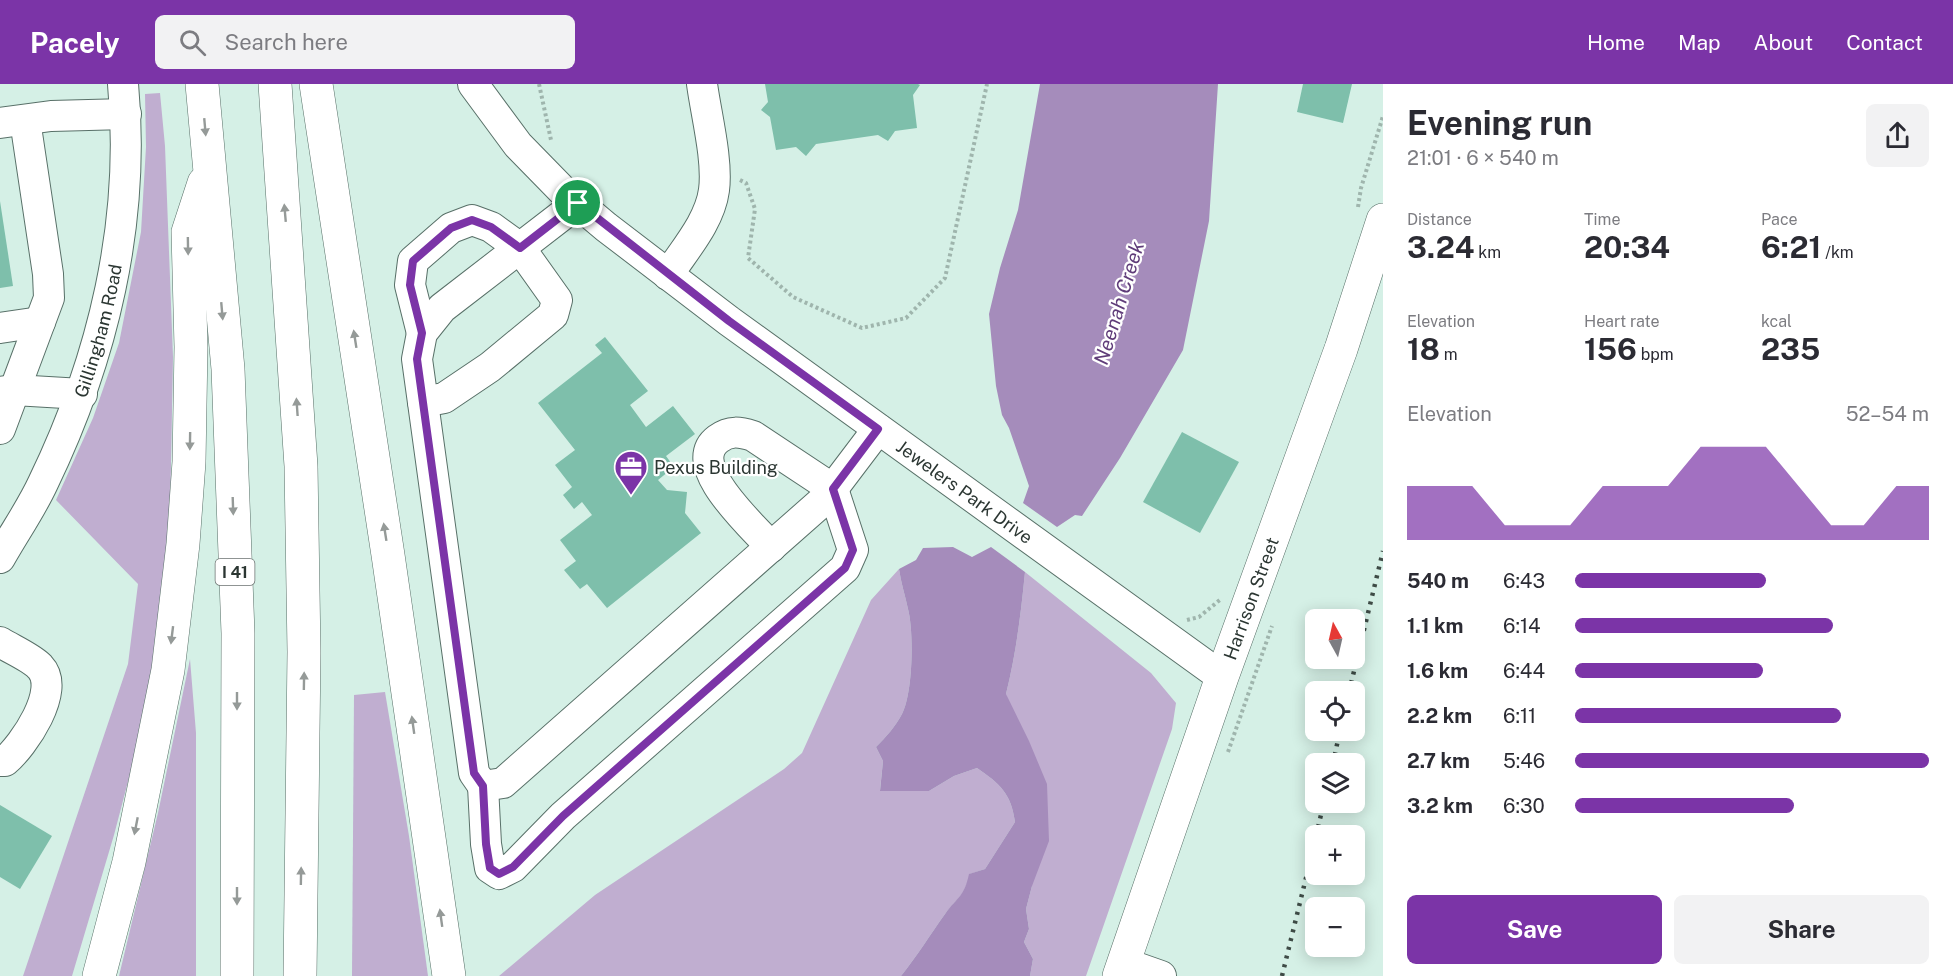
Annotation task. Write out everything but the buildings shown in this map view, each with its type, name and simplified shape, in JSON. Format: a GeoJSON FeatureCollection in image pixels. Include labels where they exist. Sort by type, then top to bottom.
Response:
{"type":"FeatureCollection","features":[{"type":"Feature","properties":{"kind":"main road","name":"I 41"},"geometry":{"type":"LineString","coordinates":[[202,84],[228,369],[238,633],[237,976]]}},
{"type":"Feature","properties":{"kind":"main road"},"geometry":{"type":"LineString","coordinates":[[275,84],[301,466],[304,652],[300,976]]}},
{"type":"Feature","properties":{"kind":"main road"},"geometry":{"type":"LineString","coordinates":[[316,84],[387,543],[449,976]]}},
{"type":"Feature","properties":{"kind":"main road"},"geometry":{"type":"LineString","coordinates":[[99,976],[129,862],[168,670],[183,544],[189,462],[191,347],[188,232],[209,170]]}},
{"type":"Feature","properties":{"kind":"main road","name":"Harrison Street"},"geometry":{"type":"LineString","coordinates":[[1121,969],[1222,677],[1341,349],[1383,220]]}},
{"type":"Feature","properties":{"kind":"street","name":"Gillingham Road"},"geometry":{"type":"LineString","coordinates":[[0,558],[42,485],[82,394],[103,325],[117,257],[125,191],[126,114],[123,84]]}},
{"type":"Feature","properties":{"kind":"street","name":"Jewelers Park Drive"},"geometry":{"type":"LineString","coordinates":[[473,84],[518,145],[578,203],[669,274],[878,429],[1222,677]]}},
{"type":"Feature","properties":{"kind":"street"},"geometry":{"type":"LineString","coordinates":[[669,274],[704,219],[714,190],[702,84]]}},
{"type":"Feature","properties":{"kind":"street"},"geometry":{"type":"LineString","coordinates":[[0,429],[7,391],[49,298],[48,274],[12,121],[51,116],[126,114]]}},
{"type":"Feature","properties":{"kind":"street"},"geometry":{"type":"LineString","coordinates":[[422,333],[442,308],[578,203]]}},
{"type":"Feature","properties":{"kind":"street"},"geometry":{"type":"LineString","coordinates":[[423,402],[444,398],[490,368],[553,315],[557,300],[520,248],[491,227],[472,220],[451,228],[413,261],[410,285],[422,333],[417,359],[474,773],[483,786],[486,844],[490,868],[499,874],[513,867],[563,816],[845,568],[853,550],[833,489],[753,436],[734,432],[725,434],[715,441],[708,454],[708,465],[712,477],[771,547]]}},
{"type":"Feature","properties":{"kind":"street"},"geometry":{"type":"LineString","coordinates":[[0,327],[40,322]]}},
{"type":"Feature","properties":{"kind":"street"},"geometry":{"type":"LineString","coordinates":[[7,391],[82,394]]}},
{"type":"Feature","properties":{"kind":"street"},"geometry":{"type":"LineString","coordinates":[[483,786],[503,783],[825,499],[878,429]]}},
{"type":"Feature","properties":{"kind":"street"},"geometry":{"type":"LineString","coordinates":[[0,642],[41,667],[48,683],[45,701],[17,751],[5,761],[0,761]]}},
{"type":"Feature","properties":{"kind":"street"},"geometry":{"type":"LineString","coordinates":[[1121,969],[1161,976]]}},
{"type":"Feature","properties":{"kind":"path"},"geometry":{"type":"LineString","coordinates":[[713,166],[746,183],[754,209],[748,258],[794,297],[862,328],[906,318],[945,278],[987,84]]}},
{"type":"Feature","properties":{"kind":"shaded area"},"geometry":{"type":"Polygon","coordinates":[[[160,93],[165,146],[173,357],[170,519],[159,644],[141,732],[114,835],[72,976],[23,976],[128,664],[138,584],[56,500],[93,418],[119,343],[141,232],[146,147],[145,94],[160,93]]]}},
{"type":"Feature","properties":{"kind":"shaded area"},"geometry":{"type":"Polygon","coordinates":[[[899,569],[910,619],[912,647],[910,678],[902,714],[876,747],[883,761],[880,790],[929,791],[954,776],[977,768],[1003,790],[1011,804],[1015,822],[985,869],[970,874],[963,892],[901,976],[499,976],[595,895],[784,769],[802,753],[871,600],[899,569]]]}},
{"type":"Feature","properties":{"kind":"shaded area"},"geometry":{"type":"Polygon","coordinates":[[[1025,572],[1151,673],[1176,703],[1172,729],[1086,976],[1030,976],[1033,959],[1024,942],[1029,929],[1026,909],[1032,886],[1006,694],[1018,633],[1025,572]]]}},
{"type":"Feature","properties":{"kind":"shaded area"},"geometry":{"type":"Polygon","coordinates":[[[190,659],[196,733],[196,976],[119,976],[158,813],[190,659]]]}},
{"type":"Feature","properties":{"kind":"shaded area"},"geometry":{"type":"Polygon","coordinates":[[[385,692],[409,836],[428,976],[352,976],[354,695],[385,692]]]}},
{"type":"Feature","properties":{"kind":"water","name":"Neenah Creek"},"geometry":{"type":"Polygon","coordinates":[[[1040,84],[1218,84],[1209,221],[1183,350],[1120,458],[1082,516],[1075,515],[1057,527],[1023,503],[1029,486],[1009,428],[1002,415],[996,386],[989,314],[1018,210],[1040,84]]]}},
{"type":"Feature","properties":{"kind":"water"},"geometry":{"type":"Polygon","coordinates":[[[953,547],[972,557],[991,547],[1025,572],[1018,633],[1006,694],[1047,784],[1049,841],[1026,909],[1029,929],[1024,942],[1033,959],[1030,976],[901,976],[963,892],[969,874],[985,869],[1015,822],[1011,804],[1003,790],[977,768],[954,776],[929,791],[880,791],[883,761],[876,747],[902,714],[910,678],[912,647],[910,619],[899,569],[916,560],[923,548],[953,547]]]}},
{"type":"Feature","properties":{"kind":"railway"},"geometry":{"type":"LineString","coordinates":[[1352,681],[1383,551]]}},
{"type":"Feature","properties":{"kind":"railway"},"geometry":{"type":"LineString","coordinates":[[1335,753],[1338,741]]}},
{"type":"Feature","properties":{"kind":"railway"},"geometry":{"type":"LineString","coordinates":[[1319,825],[1321,813]]}},
{"type":"Feature","properties":{"kind":"railway"},"geometry":{"type":"LineString","coordinates":[[1282,976],[1305,882]]}},
{"type":"Feature","properties":{"kind":"place","name":"Pexus Building"},"geometry":{"type":"Point","coordinates":[631,496]}},
{"type":"Feature","properties":{"kind":"route"},"geometry":{"type":"LineString","coordinates":[[578,203],[729,321],[878,429],[833,489],[853,550],[845,568],[563,816],[513,867],[499,874],[490,868],[486,844],[483,786],[474,773],[417,359],[422,333],[410,285],[413,261],[451,228],[472,220],[491,227],[520,248],[578,203]]}}]}
